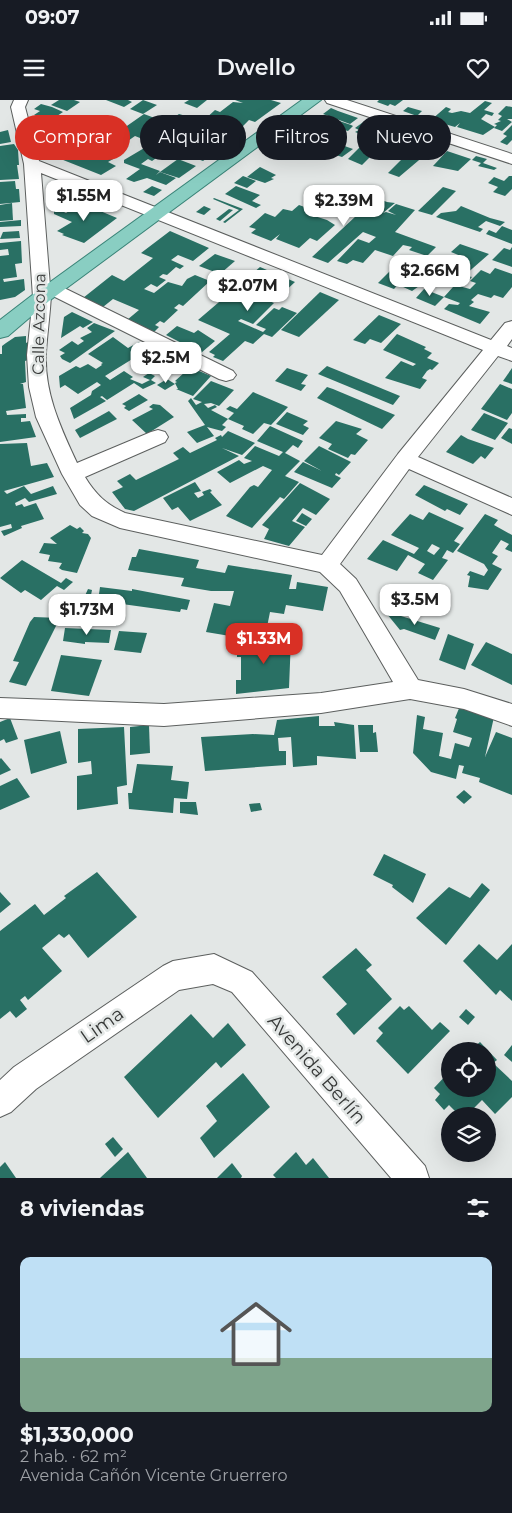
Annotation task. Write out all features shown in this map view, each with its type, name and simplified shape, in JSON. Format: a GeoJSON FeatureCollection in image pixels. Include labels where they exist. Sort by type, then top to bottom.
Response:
{"type":"FeatureCollection","features":[{"type":"Feature","properties":{"kind":"main road"},"geometry":{"type":"LineString","coordinates":[[0,331],[157,213],[314,100]]}},
{"type":"Feature","properties":{"kind":"street"},"geometry":{"type":"LineString","coordinates":[[0,104],[17,100]]}},
{"type":"Feature","properties":{"kind":"street","name":"Calle Azcona"},"geometry":{"type":"LineString","coordinates":[[21,100],[18,107],[32,164],[48,294],[36,355],[39,388],[46,417],[72,474],[88,500],[120,520],[327,565]]}},
{"type":"Feature","properties":{"kind":"street"},"geometry":{"type":"LineString","coordinates":[[332,100],[512,159]]}},
{"type":"Feature","properties":{"kind":"street"},"geometry":{"type":"LineString","coordinates":[[32,164],[503,352]]}},
{"type":"Feature","properties":{"kind":"street"},"geometry":{"type":"LineString","coordinates":[[48,294],[226,375]]}},
{"type":"Feature","properties":{"kind":"street"},"geometry":{"type":"LineString","coordinates":[[410,689],[348,585],[327,565],[405,458],[503,352],[512,327]]}},
{"type":"Feature","properties":{"kind":"street"},"geometry":{"type":"LineString","coordinates":[[72,474],[158,437]]}},
{"type":"Feature","properties":{"kind":"street"},"geometry":{"type":"LineString","coordinates":[[405,458],[512,507]]}},
{"type":"Feature","properties":{"kind":"street"},"geometry":{"type":"LineString","coordinates":[[0,708],[164,715],[321,703],[410,689],[464,699],[512,715]]}},
{"type":"Feature","properties":{"kind":"street","name":"Lima"},"geometry":{"type":"LineString","coordinates":[[0,1101],[25,1078],[173,976],[214,969]]}},
{"type":"Feature","properties":{"kind":"street","name":"Avenida Berlín"},"geometry":{"type":"LineString","coordinates":[[214,969],[242,982],[413,1178]]}},
{"type":"Feature","properties":{"kind":"building"},"geometry":{"type":"Polygon","coordinates":[[[59,100],[80,102],[67,111],[51,105],[59,100]]]}},
{"type":"Feature","properties":{"kind":"building"},"geometry":{"type":"Polygon","coordinates":[[[106,100],[128,100],[132,102],[124,107],[106,100]]]}},
{"type":"Feature","properties":{"kind":"building"},"geometry":{"type":"Polygon","coordinates":[[[143,100],[157,105],[143,114],[130,109],[143,100]]]}},
{"type":"Feature","properties":{"kind":"building"},"geometry":{"type":"Polygon","coordinates":[[[189,100],[207,100],[197,108],[184,103],[189,100]]]}},
{"type":"Feature","properties":{"kind":"building"},"geometry":{"type":"Polygon","coordinates":[[[235,100],[271,100],[281,103],[265,115],[256,115],[255,122],[249,120],[246,123],[246,115],[210,115],[215,110],[220,112],[233,102],[243,103],[235,100]]]}},
{"type":"Feature","properties":{"kind":"building"},"geometry":{"type":"Polygon","coordinates":[[[379,100],[403,100],[395,106],[390,104],[388,106],[377,102],[379,100]]]}},
{"type":"Feature","properties":{"kind":"building"},"geometry":{"type":"Polygon","coordinates":[[[485,101],[492,103],[484,110],[494,113],[492,116],[486,114],[481,119],[495,127],[483,135],[457,127],[460,123],[455,127],[451,126],[451,115],[437,115],[446,107],[451,109],[448,112],[452,113],[461,111],[470,113],[485,101]]]}},
{"type":"Feature","properties":{"kind":"building"},"geometry":{"type":"Polygon","coordinates":[[[41,104],[63,112],[58,115],[34,115],[40,111],[34,109],[41,104]]]}},
{"type":"Feature","properties":{"kind":"building"},"geometry":{"type":"Polygon","coordinates":[[[506,106],[512,107],[512,119],[507,119],[512,122],[502,131],[494,128],[497,125],[494,124],[501,121],[498,120],[502,116],[498,114],[506,106]]]}},
{"type":"Feature","properties":{"kind":"building"},"geometry":{"type":"Polygon","coordinates":[[[408,107],[422,111],[418,115],[414,115],[403,111],[408,107]]]}},
{"type":"Feature","properties":{"kind":"building"},"geometry":{"type":"Polygon","coordinates":[[[331,108],[357,119],[350,124],[347,123],[347,115],[323,114],[331,108]]]}},
{"type":"Feature","properties":{"kind":"building"},"geometry":{"type":"Polygon","coordinates":[[[140,117],[140,138],[135,136],[130,139],[130,124],[140,117]]]}},
{"type":"Feature","properties":{"kind":"building"},"geometry":{"type":"Polygon","coordinates":[[[347,124],[353,126],[347,131],[347,124]]]}},
{"type":"Feature","properties":{"kind":"building"},"geometry":{"type":"Polygon","coordinates":[[[512,125],[512,140],[507,145],[500,142],[507,136],[503,134],[512,125]]]}},
{"type":"Feature","properties":{"kind":"building"},"geometry":{"type":"Polygon","coordinates":[[[8,130],[11,142],[0,144],[0,132],[8,130]]]}},
{"type":"Feature","properties":{"kind":"building"},"geometry":{"type":"Polygon","coordinates":[[[14,144],[15,146],[15,160],[19,160],[19,165],[17,165],[19,179],[0,180],[0,146],[14,144]]]}},
{"type":"Feature","properties":{"kind":"building"},"geometry":{"type":"Polygon","coordinates":[[[347,147],[353,149],[347,153],[347,147]]]}},
{"type":"Feature","properties":{"kind":"building"},"geometry":{"type":"Polygon","coordinates":[[[357,150],[357,160],[367,160],[362,165],[348,159],[357,150]]]}},
{"type":"Feature","properties":{"kind":"building"},"geometry":{"type":"Polygon","coordinates":[[[140,151],[140,160],[147,160],[141,164],[160,171],[156,175],[160,172],[176,178],[166,185],[147,178],[134,182],[126,179],[140,169],[124,163],[124,160],[130,160],[130,156],[140,151]]]}},
{"type":"Feature","properties":{"kind":"building"},"geometry":{"type":"Polygon","coordinates":[[[451,152],[471,159],[458,171],[433,166],[439,160],[451,160],[451,152]]]}},
{"type":"Feature","properties":{"kind":"building"},"geometry":{"type":"Polygon","coordinates":[[[476,156],[487,159],[483,163],[497,168],[494,170],[478,166],[481,163],[472,160],[476,156]]]}},
{"type":"Feature","properties":{"kind":"building"},"geometry":{"type":"Polygon","coordinates":[[[63,160],[111,160],[108,162],[116,166],[101,175],[63,160]]]}},
{"type":"Feature","properties":{"kind":"building"},"geometry":{"type":"Polygon","coordinates":[[[177,160],[196,166],[179,178],[160,172],[177,160]]]}},
{"type":"Feature","properties":{"kind":"building"},"geometry":{"type":"Polygon","coordinates":[[[401,160],[419,160],[399,177],[388,173],[401,160]]]}},
{"type":"Feature","properties":{"kind":"building"},"geometry":{"type":"Polygon","coordinates":[[[260,167],[276,175],[271,178],[274,179],[265,183],[247,177],[260,167]]]}},
{"type":"Feature","properties":{"kind":"building"},"geometry":{"type":"Polygon","coordinates":[[[243,176],[256,181],[247,188],[234,183],[243,176]]]}},
{"type":"Feature","properties":{"kind":"building"},"geometry":{"type":"Polygon","coordinates":[[[509,176],[512,176],[512,189],[505,196],[493,192],[498,187],[488,183],[494,177],[504,181],[509,176]]]}},
{"type":"Feature","properties":{"kind":"building"},"geometry":{"type":"Polygon","coordinates":[[[15,181],[16,189],[19,189],[20,202],[0,204],[0,182],[15,181]]]}},
{"type":"Feature","properties":{"kind":"building"},"geometry":{"type":"Polygon","coordinates":[[[54,183],[61,186],[62,202],[54,199],[54,183]]]}},
{"type":"Feature","properties":{"kind":"building"},"geometry":{"type":"Polygon","coordinates":[[[152,186],[162,190],[154,196],[143,192],[152,186]]]}},
{"type":"Feature","properties":{"kind":"building"},"geometry":{"type":"Polygon","coordinates":[[[236,186],[260,195],[252,201],[261,205],[256,208],[225,194],[236,186]]]}},
{"type":"Feature","properties":{"kind":"building"},"geometry":{"type":"Polygon","coordinates":[[[345,186],[387,202],[395,203],[383,213],[396,215],[388,211],[396,204],[415,210],[395,232],[436,247],[427,256],[409,250],[412,247],[403,245],[393,256],[375,250],[363,263],[353,260],[347,264],[337,261],[358,239],[369,243],[376,237],[363,232],[328,263],[312,257],[356,216],[364,217],[357,213],[353,216],[323,208],[315,214],[305,213],[327,220],[335,225],[317,241],[310,238],[299,248],[276,239],[280,234],[271,241],[251,233],[256,229],[249,227],[265,213],[275,217],[283,209],[292,211],[299,205],[310,209],[322,197],[329,200],[345,186]]]}},
{"type":"Feature","properties":{"kind":"building"},"geometry":{"type":"Polygon","coordinates":[[[65,187],[112,208],[106,212],[92,206],[63,193],[66,190],[63,189],[65,187]]]}},
{"type":"Feature","properties":{"kind":"building"},"geometry":{"type":"Polygon","coordinates":[[[443,187],[456,191],[432,215],[418,211],[443,187]]]}},
{"type":"Feature","properties":{"kind":"building"},"geometry":{"type":"Polygon","coordinates":[[[214,198],[243,209],[225,223],[223,222],[239,210],[214,198]]]}},
{"type":"Feature","properties":{"kind":"building"},"geometry":{"type":"Polygon","coordinates":[[[12,203],[13,220],[0,221],[0,205],[12,203]]]}},
{"type":"Feature","properties":{"kind":"building"},"geometry":{"type":"Polygon","coordinates":[[[81,203],[117,218],[84,243],[62,235],[64,234],[57,231],[72,222],[54,214],[54,207],[66,213],[81,203]]]}},
{"type":"Feature","properties":{"kind":"building"},"geometry":{"type":"Polygon","coordinates":[[[204,206],[211,209],[204,215],[196,212],[204,206]]]}},
{"type":"Feature","properties":{"kind":"building"},"geometry":{"type":"Polygon","coordinates":[[[461,206],[505,222],[500,226],[486,221],[478,227],[483,229],[480,232],[436,217],[441,213],[456,211],[461,206]]]}},
{"type":"Feature","properties":{"kind":"building"},"geometry":{"type":"Polygon","coordinates":[[[229,209],[233,210],[220,221],[216,219],[229,209]]]}},
{"type":"Feature","properties":{"kind":"building"},"geometry":{"type":"Polygon","coordinates":[[[21,220],[21,226],[0,227],[0,222],[21,220]]]}},
{"type":"Feature","properties":{"kind":"building"},"geometry":{"type":"Polygon","coordinates":[[[502,226],[512,230],[512,244],[486,234],[489,230],[496,233],[502,226]]]}},
{"type":"Feature","properties":{"kind":"building"},"geometry":{"type":"Polygon","coordinates":[[[19,231],[20,238],[0,239],[3,232],[19,231]]]}},
{"type":"Feature","properties":{"kind":"building"},"geometry":{"type":"Polygon","coordinates":[[[170,231],[209,248],[193,261],[178,255],[171,260],[184,266],[180,269],[176,267],[167,275],[163,274],[159,277],[166,280],[157,287],[151,284],[144,289],[154,293],[168,282],[182,286],[187,279],[195,275],[210,281],[183,306],[179,304],[174,308],[178,310],[164,323],[160,321],[155,325],[159,327],[154,332],[127,320],[139,310],[113,299],[103,307],[83,298],[112,275],[124,281],[153,258],[141,253],[170,231]]]}},
{"type":"Feature","properties":{"kind":"building"},"geometry":{"type":"Polygon","coordinates":[[[21,241],[22,263],[15,264],[17,277],[3,279],[4,282],[24,279],[25,290],[15,297],[0,300],[0,256],[9,255],[8,249],[0,250],[0,243],[21,241]]]}},
{"type":"Feature","properties":{"kind":"building"},"geometry":{"type":"Polygon","coordinates":[[[460,244],[489,254],[465,275],[472,277],[467,282],[461,279],[455,285],[470,289],[476,283],[470,281],[481,270],[490,274],[495,268],[512,274],[512,287],[503,298],[494,295],[491,298],[478,294],[471,300],[474,302],[469,306],[490,312],[480,324],[444,309],[449,304],[458,305],[460,303],[444,297],[453,287],[434,280],[430,284],[425,282],[412,291],[401,286],[419,270],[436,277],[458,256],[464,258],[461,261],[465,262],[468,259],[451,252],[460,244]]]}},
{"type":"Feature","properties":{"kind":"building"},"geometry":{"type":"Polygon","coordinates":[[[512,247],[512,267],[492,260],[504,248],[510,250],[512,247]]]}},
{"type":"Feature","properties":{"kind":"building"},"geometry":{"type":"Polygon","coordinates":[[[215,254],[235,261],[220,274],[199,266],[215,254]]]}},
{"type":"Feature","properties":{"kind":"building"},"geometry":{"type":"Polygon","coordinates":[[[396,259],[417,263],[394,289],[378,283],[396,265],[392,263],[396,259]]]}},
{"type":"Feature","properties":{"kind":"building"},"geometry":{"type":"Polygon","coordinates":[[[260,267],[295,282],[281,295],[265,289],[257,296],[274,303],[253,324],[241,319],[238,321],[263,332],[266,329],[256,325],[274,308],[279,310],[282,307],[297,313],[272,337],[264,334],[253,344],[245,341],[223,361],[213,357],[215,355],[209,352],[230,334],[198,320],[260,267]]]}},
{"type":"Feature","properties":{"kind":"building"},"geometry":{"type":"Polygon","coordinates":[[[424,289],[444,297],[435,306],[416,298],[424,289]]]}},
{"type":"Feature","properties":{"kind":"building"},"geometry":{"type":"Polygon","coordinates":[[[320,292],[339,300],[299,337],[281,330],[320,292]]]}},
{"type":"Feature","properties":{"kind":"building"},"geometry":{"type":"Polygon","coordinates":[[[72,312],[93,322],[83,328],[80,326],[61,338],[64,317],[72,312]]]}},
{"type":"Feature","properties":{"kind":"building"},"geometry":{"type":"Polygon","coordinates":[[[379,315],[401,324],[381,343],[370,339],[365,344],[353,340],[379,315]]]}},
{"type":"Feature","properties":{"kind":"building"},"geometry":{"type":"Polygon","coordinates":[[[94,323],[115,331],[70,363],[62,359],[60,356],[65,353],[59,350],[72,341],[78,345],[84,341],[80,338],[92,332],[87,328],[94,323]]]}},
{"type":"Feature","properties":{"kind":"building"},"geometry":{"type":"Polygon","coordinates":[[[177,326],[194,333],[198,330],[215,341],[201,353],[166,335],[177,326]]]}},
{"type":"Feature","properties":{"kind":"building"},"geometry":{"type":"Polygon","coordinates":[[[397,334],[426,347],[424,349],[432,353],[427,358],[439,363],[432,370],[427,371],[422,378],[427,380],[420,389],[385,378],[401,361],[413,366],[416,364],[383,350],[397,334]]]}},
{"type":"Feature","properties":{"kind":"building"},"geometry":{"type":"Polygon","coordinates":[[[26,336],[28,360],[25,361],[26,382],[20,384],[23,384],[26,408],[6,411],[7,415],[26,414],[26,418],[21,418],[21,422],[30,421],[36,437],[0,442],[0,354],[2,354],[2,346],[6,343],[15,337],[26,336]]]}},
{"type":"Feature","properties":{"kind":"building"},"geometry":{"type":"Polygon","coordinates":[[[113,337],[128,348],[139,342],[150,348],[105,376],[110,380],[124,371],[133,377],[130,379],[142,384],[150,380],[143,377],[149,373],[155,376],[151,380],[156,383],[143,389],[134,383],[107,400],[102,396],[100,397],[106,401],[74,419],[70,408],[91,395],[92,391],[101,385],[97,382],[78,394],[65,385],[60,388],[59,376],[76,366],[80,368],[88,364],[96,369],[102,365],[103,363],[88,354],[113,337]]]}},
{"type":"Feature","properties":{"kind":"building"},"geometry":{"type":"Polygon","coordinates":[[[185,365],[211,376],[193,396],[176,389],[178,389],[175,383],[177,382],[175,381],[185,372],[181,370],[185,365]]]}},
{"type":"Feature","properties":{"kind":"building"},"geometry":{"type":"Polygon","coordinates":[[[327,366],[400,396],[393,405],[318,374],[327,366]]]}},
{"type":"Feature","properties":{"kind":"building"},"geometry":{"type":"Polygon","coordinates":[[[287,368],[308,375],[301,384],[306,385],[301,391],[275,381],[287,368]]]}},
{"type":"Feature","properties":{"kind":"building"},"geometry":{"type":"Polygon","coordinates":[[[512,368],[512,384],[503,381],[512,368]]]}},
{"type":"Feature","properties":{"kind":"building"},"geometry":{"type":"Polygon","coordinates":[[[167,379],[175,384],[165,390],[157,385],[167,379]]]}},
{"type":"Feature","properties":{"kind":"building"},"geometry":{"type":"Polygon","coordinates":[[[211,381],[234,390],[219,406],[211,403],[204,404],[208,408],[215,405],[217,407],[211,410],[228,419],[222,425],[226,427],[222,431],[207,427],[214,436],[197,443],[187,432],[205,425],[188,401],[191,398],[196,405],[202,402],[193,399],[211,381]]]}},
{"type":"Feature","properties":{"kind":"building"},"geometry":{"type":"Polygon","coordinates":[[[500,384],[512,389],[512,413],[507,420],[481,409],[500,384]]]}},
{"type":"Feature","properties":{"kind":"building"},"geometry":{"type":"Polygon","coordinates":[[[327,387],[395,415],[382,429],[317,398],[327,387]]]}},
{"type":"Feature","properties":{"kind":"building"},"geometry":{"type":"Polygon","coordinates":[[[253,392],[288,407],[271,425],[264,423],[253,434],[242,429],[244,426],[228,419],[234,413],[226,409],[230,406],[237,409],[253,392]]]}},
{"type":"Feature","properties":{"kind":"building"},"geometry":{"type":"Polygon","coordinates":[[[139,394],[148,400],[129,411],[124,408],[126,406],[122,404],[139,394]]]}},
{"type":"Feature","properties":{"kind":"building"},"geometry":{"type":"Polygon","coordinates":[[[153,404],[160,405],[174,417],[147,434],[132,420],[153,409],[149,407],[153,404]]]}},
{"type":"Feature","properties":{"kind":"building"},"geometry":{"type":"Polygon","coordinates":[[[109,411],[117,419],[80,438],[75,430],[109,411]]]}},
{"type":"Feature","properties":{"kind":"building"},"geometry":{"type":"Polygon","coordinates":[[[287,412],[308,421],[303,425],[309,428],[303,435],[276,424],[287,412]]]}},
{"type":"Feature","properties":{"kind":"building"},"geometry":{"type":"Polygon","coordinates":[[[484,413],[508,423],[495,440],[471,430],[484,413]]]}},
{"type":"Feature","properties":{"kind":"building"},"geometry":{"type":"Polygon","coordinates":[[[336,421],[362,429],[356,434],[368,440],[355,455],[351,454],[348,458],[328,449],[332,444],[319,438],[336,421]]]}},
{"type":"Feature","properties":{"kind":"building"},"geometry":{"type":"Polygon","coordinates":[[[270,426],[303,441],[298,448],[293,445],[285,453],[300,461],[285,476],[299,482],[284,499],[280,497],[252,528],[226,516],[250,487],[254,485],[258,487],[272,470],[263,466],[230,483],[217,472],[239,460],[244,464],[252,461],[244,458],[255,446],[279,456],[283,452],[257,441],[270,426]]]}},
{"type":"Feature","properties":{"kind":"building"},"geometry":{"type":"Polygon","coordinates":[[[509,428],[512,429],[512,444],[501,438],[509,428]]]}},
{"type":"Feature","properties":{"kind":"building"},"geometry":{"type":"Polygon","coordinates":[[[228,431],[255,443],[242,455],[222,448],[239,456],[134,511],[125,509],[112,492],[123,487],[117,481],[130,474],[136,480],[179,459],[173,453],[183,447],[190,453],[217,440],[215,438],[221,435],[222,437],[228,431]]]}},
{"type":"Feature","properties":{"kind":"building"},"geometry":{"type":"Polygon","coordinates":[[[461,435],[494,448],[485,459],[481,456],[473,464],[446,452],[461,435]]]}},
{"type":"Feature","properties":{"kind":"building"},"geometry":{"type":"Polygon","coordinates":[[[27,443],[31,466],[47,463],[54,477],[4,491],[7,494],[24,486],[31,494],[53,486],[57,494],[29,502],[25,498],[15,503],[16,506],[22,504],[24,507],[36,503],[44,519],[21,526],[22,528],[4,536],[1,531],[12,528],[11,524],[0,527],[0,444],[27,443]]]}},
{"type":"Feature","properties":{"kind":"building"},"geometry":{"type":"Polygon","coordinates":[[[319,446],[351,462],[339,475],[336,473],[335,475],[341,478],[332,488],[294,472],[303,462],[322,471],[304,461],[319,446]]]}},
{"type":"Feature","properties":{"kind":"building"},"geometry":{"type":"Polygon","coordinates":[[[195,482],[201,491],[194,493],[198,498],[204,495],[202,492],[210,489],[212,491],[210,492],[222,505],[190,521],[178,507],[172,510],[163,498],[195,482]]]}},
{"type":"Feature","properties":{"kind":"building"},"geometry":{"type":"Polygon","coordinates":[[[300,483],[330,499],[316,515],[303,508],[292,521],[305,527],[289,546],[264,539],[269,529],[262,525],[300,483]]]}},
{"type":"Feature","properties":{"kind":"building"},"geometry":{"type":"Polygon","coordinates":[[[424,485],[468,504],[460,515],[447,509],[445,511],[415,495],[424,485]]]}},
{"type":"Feature","properties":{"kind":"building"},"geometry":{"type":"Polygon","coordinates":[[[429,512],[464,528],[454,541],[460,544],[453,553],[447,550],[442,558],[448,560],[433,580],[418,573],[425,564],[408,555],[397,571],[367,559],[383,540],[414,554],[419,548],[391,535],[410,514],[423,520],[429,512]],[[432,544],[427,551],[434,555],[440,548],[432,544]]]}},
{"type":"Feature","properties":{"kind":"building"},"geometry":{"type":"Polygon","coordinates":[[[302,513],[312,519],[306,526],[296,521],[302,513]]]}},
{"type":"Feature","properties":{"kind":"building"},"geometry":{"type":"Polygon","coordinates":[[[485,514],[498,520],[494,525],[512,535],[512,552],[505,549],[509,544],[501,540],[492,553],[498,556],[492,564],[502,569],[488,590],[468,587],[470,576],[467,575],[470,571],[484,576],[488,570],[484,564],[457,551],[485,514]]]}},
{"type":"Feature","properties":{"kind":"building"},"geometry":{"type":"Polygon","coordinates":[[[70,525],[77,529],[80,527],[84,531],[82,533],[88,534],[91,538],[77,573],[62,570],[59,568],[62,563],[48,561],[50,555],[39,553],[44,543],[57,544],[50,538],[70,525]]]}},
{"type":"Feature","properties":{"kind":"building"},"geometry":{"type":"Polygon","coordinates":[[[139,549],[199,560],[196,568],[225,573],[228,565],[292,575],[289,589],[296,589],[297,582],[328,587],[323,611],[286,605],[284,614],[270,612],[267,627],[258,625],[254,640],[206,632],[214,603],[230,606],[234,591],[211,591],[181,586],[184,578],[128,570],[132,557],[136,557],[139,549]]]}},
{"type":"Feature","properties":{"kind":"building"},"geometry":{"type":"Polygon","coordinates":[[[22,560],[61,583],[66,578],[73,582],[64,590],[57,586],[41,600],[25,590],[21,593],[0,578],[22,560]]]}},
{"type":"Feature","properties":{"kind":"building"},"geometry":{"type":"Polygon","coordinates":[[[100,587],[132,591],[132,589],[190,600],[187,610],[181,609],[180,612],[122,604],[117,626],[76,624],[81,600],[83,600],[88,589],[92,590],[90,600],[98,601],[100,587]]]}},
{"type":"Feature","properties":{"kind":"building"},"geometry":{"type":"Polygon","coordinates":[[[388,612],[440,628],[435,640],[404,629],[400,630],[387,614],[388,612]]]}},
{"type":"Feature","properties":{"kind":"building"},"geometry":{"type":"Polygon","coordinates":[[[34,617],[60,618],[26,686],[9,682],[19,662],[13,661],[34,617]]]}},
{"type":"Feature","properties":{"kind":"building"},"geometry":{"type":"Polygon","coordinates":[[[65,628],[111,630],[109,643],[85,642],[85,644],[63,641],[65,628]]]}},
{"type":"Feature","properties":{"kind":"building"},"geometry":{"type":"Polygon","coordinates":[[[119,631],[147,633],[141,653],[114,650],[119,631]]]}},
{"type":"Feature","properties":{"kind":"building"},"geometry":{"type":"Polygon","coordinates":[[[448,634],[474,644],[465,670],[439,660],[448,634]]]}},
{"type":"Feature","properties":{"kind":"building"},"geometry":{"type":"Polygon","coordinates":[[[291,638],[289,688],[236,694],[236,680],[241,680],[241,657],[237,657],[237,641],[291,638]]]}},
{"type":"Feature","properties":{"kind":"building"},"geometry":{"type":"Polygon","coordinates":[[[486,642],[512,654],[512,685],[471,665],[486,642]]]}},
{"type":"Feature","properties":{"kind":"building"},"geometry":{"type":"Polygon","coordinates":[[[61,655],[102,660],[89,696],[51,691],[61,655]]]}},
{"type":"Feature","properties":{"kind":"building"},"geometry":{"type":"Polygon","coordinates":[[[460,706],[494,717],[485,757],[496,732],[512,738],[512,795],[479,782],[480,778],[462,773],[464,766],[459,765],[456,779],[431,772],[413,753],[417,715],[425,717],[423,729],[443,733],[439,756],[451,759],[455,743],[469,747],[472,738],[453,732],[457,719],[455,718],[460,706]]]}},
{"type":"Feature","properties":{"kind":"building"},"geometry":{"type":"Polygon","coordinates":[[[319,716],[319,726],[335,726],[334,722],[354,725],[356,759],[317,756],[317,765],[293,767],[291,737],[278,738],[279,751],[286,751],[286,765],[205,771],[201,737],[253,734],[274,735],[277,720],[319,716]]]}},
{"type":"Feature","properties":{"kind":"building"},"geometry":{"type":"Polygon","coordinates":[[[10,718],[18,739],[6,743],[4,739],[0,741],[0,722],[10,718]]]}},
{"type":"Feature","properties":{"kind":"building"},"geometry":{"type":"Polygon","coordinates":[[[149,725],[150,753],[130,755],[130,727],[149,725]]]}},
{"type":"Feature","properties":{"kind":"building"},"geometry":{"type":"Polygon","coordinates":[[[358,725],[373,725],[373,733],[376,732],[378,752],[360,752],[358,725]]]}},
{"type":"Feature","properties":{"kind":"building"},"geometry":{"type":"Polygon","coordinates":[[[124,727],[127,785],[117,787],[118,804],[77,810],[77,776],[92,774],[91,761],[78,763],[78,729],[124,727]]]}},
{"type":"Feature","properties":{"kind":"building"},"geometry":{"type":"Polygon","coordinates":[[[60,731],[67,763],[31,774],[24,740],[60,731]]]}},
{"type":"Feature","properties":{"kind":"building"},"geometry":{"type":"Polygon","coordinates":[[[0,759],[11,770],[0,775],[0,759]]]}},
{"type":"Feature","properties":{"kind":"building"},"geometry":{"type":"Polygon","coordinates":[[[137,764],[173,766],[171,780],[189,782],[187,799],[174,798],[173,813],[129,809],[128,793],[132,793],[137,764]]]}},
{"type":"Feature","properties":{"kind":"building"},"geometry":{"type":"Polygon","coordinates":[[[17,778],[30,797],[0,810],[0,786],[17,778]]]}},
{"type":"Feature","properties":{"kind":"building"},"geometry":{"type":"Polygon","coordinates":[[[464,790],[472,797],[464,804],[456,797],[464,790]]]}},
{"type":"Feature","properties":{"kind":"building"},"geometry":{"type":"Polygon","coordinates":[[[180,802],[196,802],[198,815],[180,813],[180,802]]]}},
{"type":"Feature","properties":{"kind":"building"},"geometry":{"type":"Polygon","coordinates":[[[260,803],[262,810],[251,812],[249,804],[260,803]]]}},
{"type":"Feature","properties":{"kind":"building"},"geometry":{"type":"Polygon","coordinates":[[[384,854],[426,874],[413,903],[392,887],[393,885],[373,875],[384,854]]]}},
{"type":"Feature","properties":{"kind":"building"},"geometry":{"type":"Polygon","coordinates":[[[97,872],[137,917],[88,958],[69,934],[64,938],[59,934],[42,948],[62,971],[28,1000],[25,996],[20,1000],[27,1009],[16,1018],[10,1011],[0,1019],[0,931],[35,904],[44,915],[66,898],[64,896],[97,872]]]}},
{"type":"Feature","properties":{"kind":"building"},"geometry":{"type":"Polygon","coordinates":[[[482,883],[490,890],[446,945],[416,918],[449,887],[470,898],[482,883]]]}},
{"type":"Feature","properties":{"kind":"building"},"geometry":{"type":"Polygon","coordinates":[[[0,892],[11,904],[0,913],[0,892]]]}},
{"type":"Feature","properties":{"kind":"building"},"geometry":{"type":"Polygon","coordinates":[[[479,944],[497,960],[512,944],[512,1001],[500,990],[496,995],[463,961],[479,944]]]}},
{"type":"Feature","properties":{"kind":"building"},"geometry":{"type":"Polygon","coordinates":[[[356,948],[372,965],[366,970],[392,999],[354,1035],[336,1014],[347,1004],[322,977],[356,948]]]}},
{"type":"Feature","properties":{"kind":"building"},"geometry":{"type":"Polygon","coordinates":[[[400,1006],[404,1010],[409,1006],[432,1030],[440,1022],[450,1031],[408,1074],[376,1041],[383,1033],[378,1028],[400,1006]]]}},
{"type":"Feature","properties":{"kind":"building"},"geometry":{"type":"Polygon","coordinates":[[[466,1009],[475,1017],[468,1025],[459,1017],[466,1009]]]}},
{"type":"Feature","properties":{"kind":"building"},"geometry":{"type":"Polygon","coordinates":[[[191,1014],[213,1038],[228,1023],[246,1045],[221,1068],[216,1062],[158,1118],[124,1077],[191,1014]]]}},
{"type":"Feature","properties":{"kind":"building"},"geometry":{"type":"Polygon","coordinates":[[[512,1045],[512,1062],[504,1055],[512,1045]]]}},
{"type":"Feature","properties":{"kind":"building"},"geometry":{"type":"Polygon","coordinates":[[[496,1066],[512,1081],[512,1097],[496,1113],[496,1107],[488,1107],[482,1100],[475,1107],[451,1107],[449,1105],[441,1107],[435,1100],[440,1094],[434,1088],[441,1081],[441,1097],[496,1097],[496,1066]]]}},
{"type":"Feature","properties":{"kind":"building"},"geometry":{"type":"Polygon","coordinates":[[[243,1073],[270,1107],[214,1158],[200,1138],[217,1121],[206,1106],[243,1073]]]}},
{"type":"Feature","properties":{"kind":"building"},"geometry":{"type":"Polygon","coordinates":[[[113,1137],[123,1149],[115,1157],[105,1144],[113,1137]]]}},
{"type":"Feature","properties":{"kind":"building"},"geometry":{"type":"Polygon","coordinates":[[[128,1152],[147,1178],[100,1178],[128,1152]]]}},
{"type":"Feature","properties":{"kind":"building"},"geometry":{"type":"Polygon","coordinates":[[[296,1152],[306,1165],[313,1158],[329,1178],[276,1178],[273,1175],[296,1152]]]}},
{"type":"Feature","properties":{"kind":"building"},"geometry":{"type":"Polygon","coordinates":[[[5,1162],[16,1178],[0,1178],[0,1167],[5,1162]]]}},
{"type":"Feature","properties":{"kind":"building"},"geometry":{"type":"Polygon","coordinates":[[[232,1163],[242,1176],[241,1178],[217,1178],[232,1163]]]}}]}
